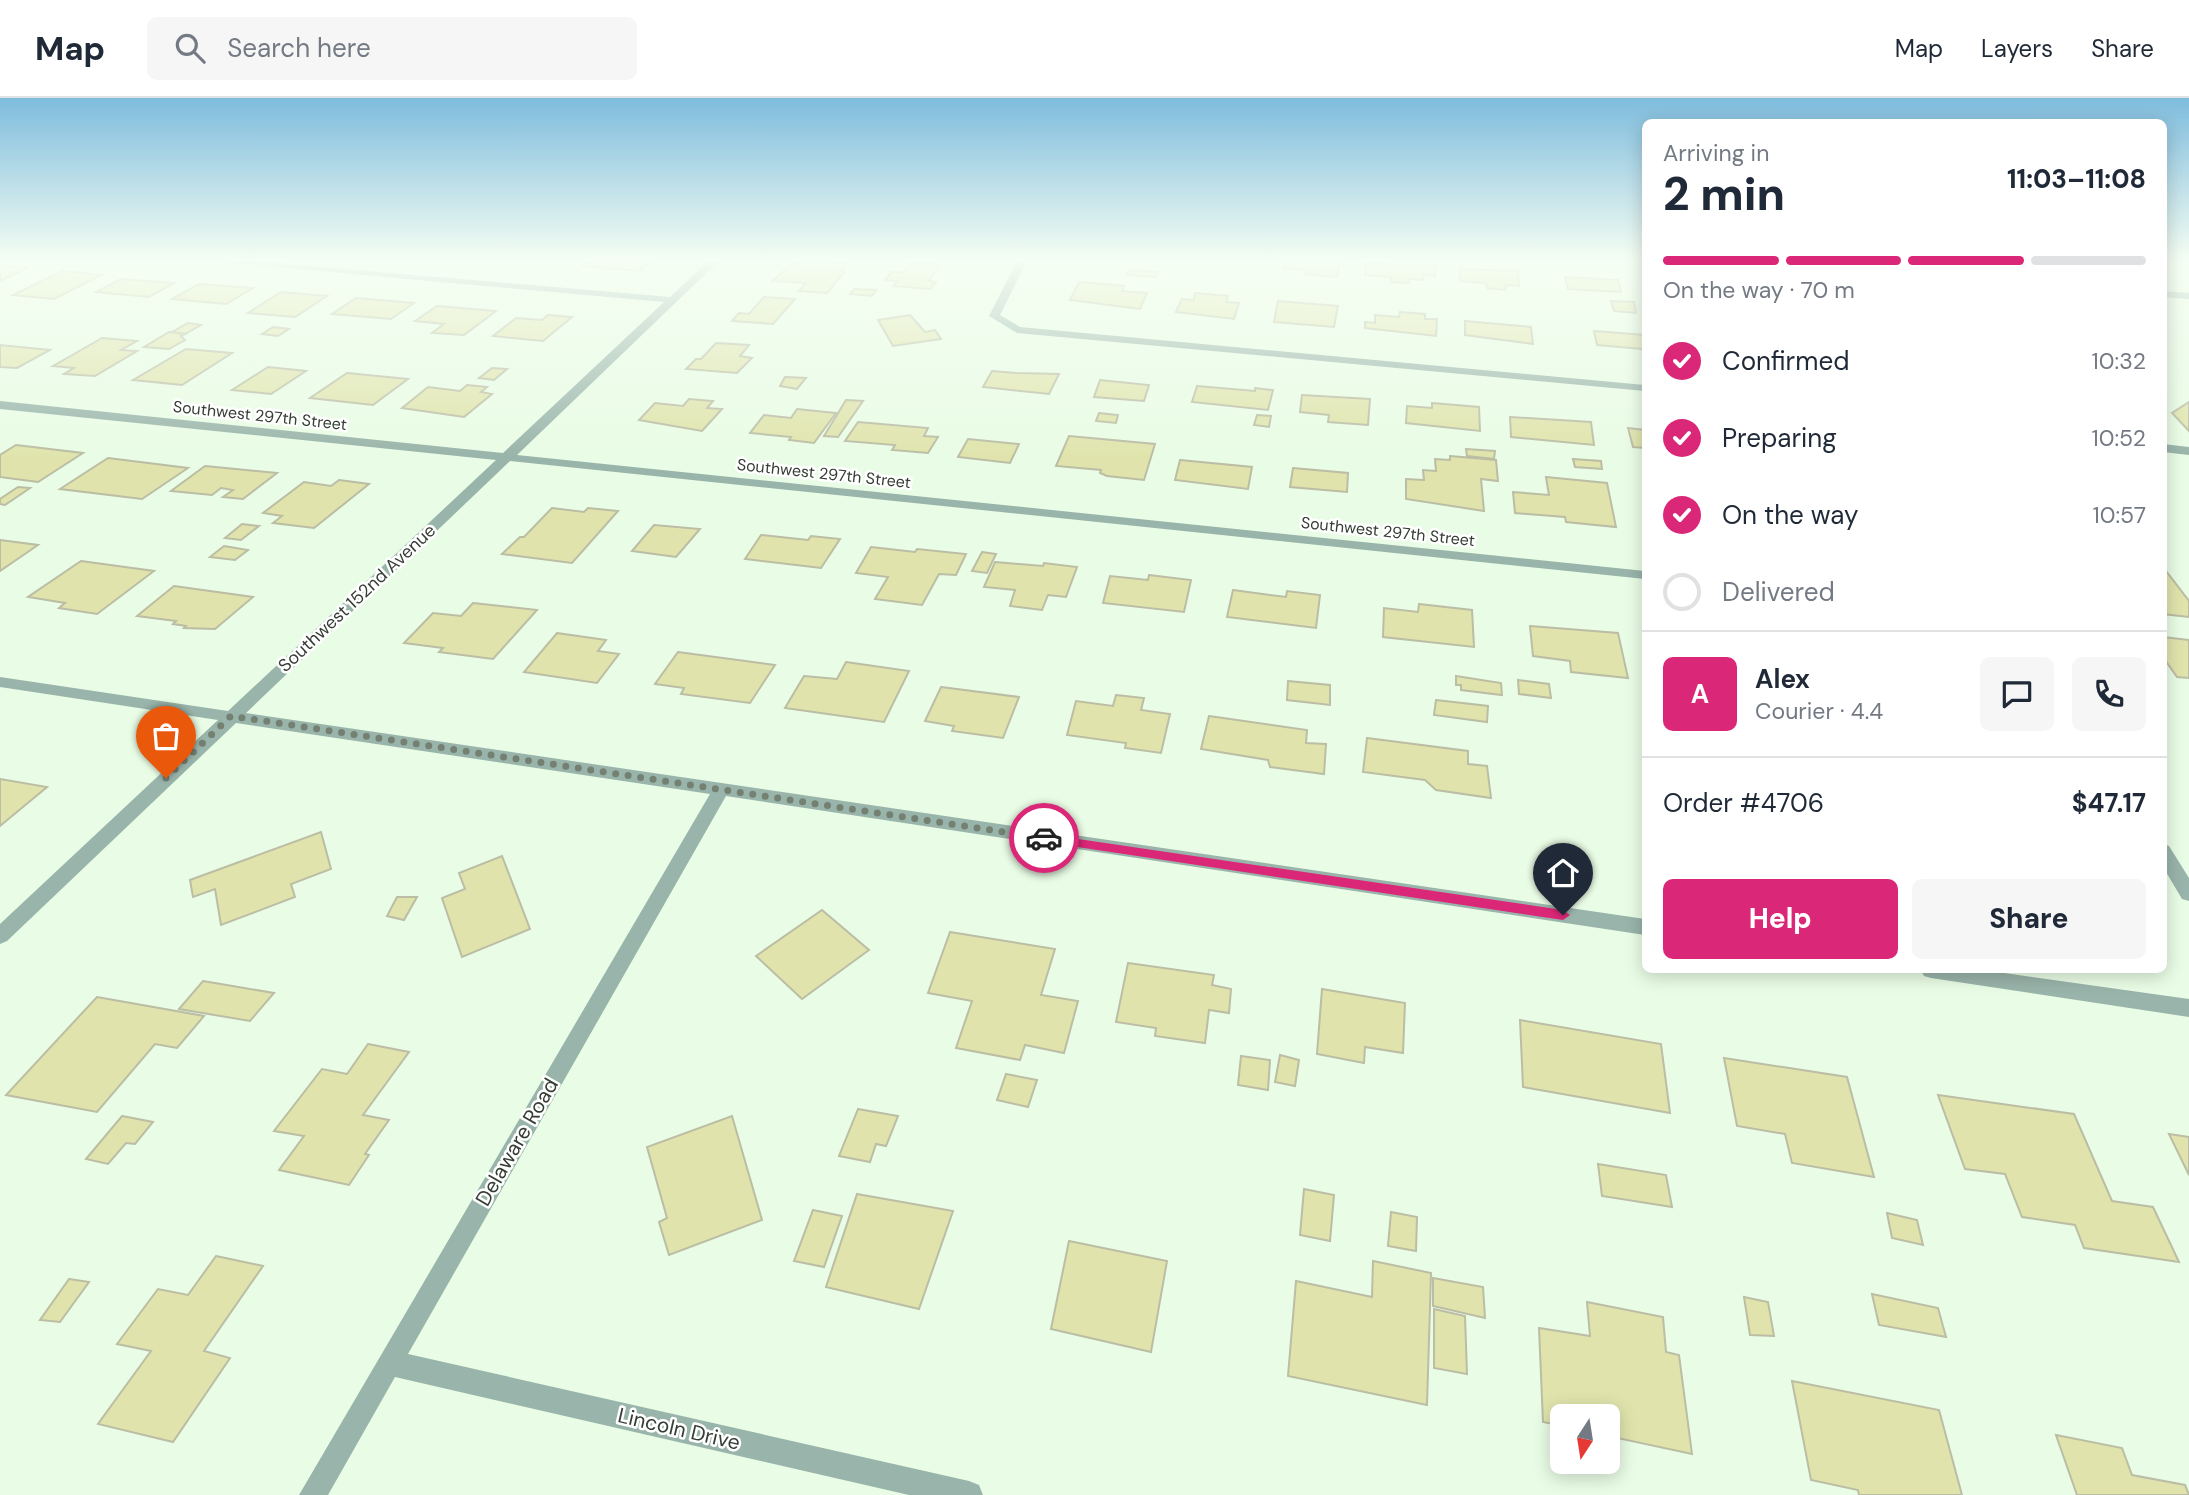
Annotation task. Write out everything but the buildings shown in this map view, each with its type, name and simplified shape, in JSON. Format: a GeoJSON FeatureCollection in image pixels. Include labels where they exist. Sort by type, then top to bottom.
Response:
{"type":"FeatureCollection","features":[{"type":"Feature","properties":{"kind":"street","name":"Southwest 152nd Avenue"},"geometry":{"type":"LineString","coordinates":[[0,936],[646,326]]}},
{"type":"Feature","properties":{"kind":"street"},"geometry":{"type":"LineString","coordinates":[[1011,326],[1017,330],[1642,388]]}},
{"type":"Feature","properties":{"kind":"street","name":"Southwest 297th Street"},"geometry":{"type":"LineString","coordinates":[[0,405],[1642,575]]}},
{"type":"Feature","properties":{"kind":"street"},"geometry":{"type":"LineString","coordinates":[[2167,448],[2189,451]]}},
{"type":"Feature","properties":{"kind":"street"},"geometry":{"type":"LineString","coordinates":[[0,682],[1642,927]]}},
{"type":"Feature","properties":{"kind":"street","name":"Delaware Road"},"geometry":{"type":"LineString","coordinates":[[313,1495],[721,790]]}},
{"type":"Feature","properties":{"kind":"street"},"geometry":{"type":"LineString","coordinates":[[2167,858],[2189,894]]}},
{"type":"Feature","properties":{"kind":"street"},"geometry":{"type":"LineString","coordinates":[[1951,973],[2189,1008]]}},
{"type":"Feature","properties":{"kind":"street","name":"Lincoln Drive"},"geometry":{"type":"LineString","coordinates":[[389,1363],[969,1495]]}},
{"type":"Feature","properties":{"kind":"way so far"},"geometry":{"type":"LineString","coordinates":[[166,778],[231,716],[1044,838]]}},
{"type":"Feature","properties":{"kind":"route"},"geometry":{"type":"LineString","coordinates":[[1044,838],[1563,915]]}}]}
